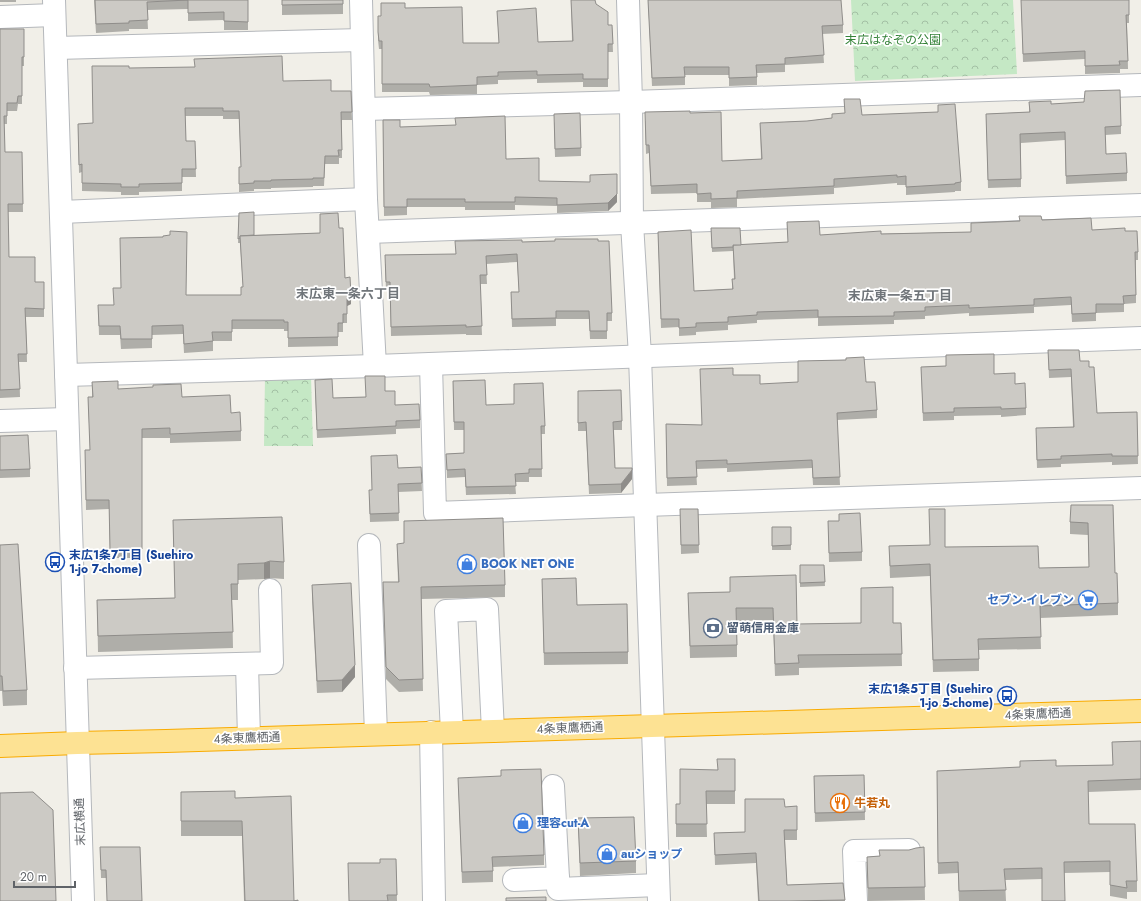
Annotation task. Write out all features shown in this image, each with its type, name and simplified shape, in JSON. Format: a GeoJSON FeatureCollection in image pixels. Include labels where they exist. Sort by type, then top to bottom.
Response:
{"type":"FeatureCollection","features":[{"type":"Feature","properties":{"kind":"highway","name":"4条東鷹栖通"},"geometry":{"type":"LineString","coordinates":[[0,746],[1141,711]]}},
{"type":"Feature","properties":{"kind":"street"},"geometry":{"type":"LineString","coordinates":[[361,0],[366,199],[375,366]]}},
{"type":"Feature","properties":{"kind":"street"},"geometry":{"type":"LineString","coordinates":[[553,786],[558,889],[658,893],[646,505],[640,356],[632,222],[628,0]]}},
{"type":"Feature","properties":{"kind":"street"},"geometry":{"type":"LineString","coordinates":[[0,16],[54,8]]}},
{"type":"Feature","properties":{"kind":"street","name":"末広横通"},"geometry":{"type":"LineString","coordinates":[[54,8],[83,901]]}},
{"type":"Feature","properties":{"kind":"street"},"geometry":{"type":"LineString","coordinates":[[56,48],[362,40]]}},
{"type":"Feature","properties":{"kind":"street"},"geometry":{"type":"LineString","coordinates":[[364,109],[631,102],[1141,85]]}},
{"type":"Feature","properties":{"kind":"street"},"geometry":{"type":"LineString","coordinates":[[61,212],[366,199]]}},
{"type":"Feature","properties":{"kind":"street"},"geometry":{"type":"LineString","coordinates":[[368,232],[1141,205]]}},
{"type":"Feature","properties":{"kind":"street"},"geometry":{"type":"LineString","coordinates":[[66,375],[375,366],[1141,338]]}},
{"type":"Feature","properties":{"kind":"street"},"geometry":{"type":"LineString","coordinates":[[431,364],[435,513],[1141,488]]}},
{"type":"Feature","properties":{"kind":"street"},"geometry":{"type":"LineString","coordinates":[[0,421],[67,419]]}},
{"type":"Feature","properties":{"kind":"street"},"geometry":{"type":"LineString","coordinates":[[369,545],[376,734]]}},
{"type":"Feature","properties":{"kind":"street"},"geometry":{"type":"LineString","coordinates":[[75,668],[272,663],[270,590]]}},
{"type":"Feature","properties":{"kind":"street"},"geometry":{"type":"LineString","coordinates":[[452,732],[446,611],[487,609],[493,731]]}},
{"type":"Feature","properties":{"kind":"street"},"geometry":{"type":"LineString","coordinates":[[247,664],[250,738]]}},
{"type":"Feature","properties":{"kind":"street"},"geometry":{"type":"LineString","coordinates":[[431,732],[434,901]]}},
{"type":"Feature","properties":{"kind":"street"},"geometry":{"type":"LineString","coordinates":[[856,901],[854,851],[909,850]]}},
{"type":"Feature","properties":{"kind":"street"},"geometry":{"type":"LineString","coordinates":[[514,880],[558,878]]}},
{"type":"Feature","properties":{"kind":"green space","name":"末広はなぞの公園"},"geometry":{"type":"Polygon","coordinates":[[[851,0],[1013,0],[1017,74],[855,81],[851,0]]]}},
{"type":"Feature","properties":{"kind":"green space"},"geometry":{"type":"Polygon","coordinates":[[[265,375],[311,376],[313,446],[264,446],[265,375]]]}},
{"type":"Feature","properties":{"kind":"building"},"geometry":{"type":"Polygon","coordinates":[[[95,0],[188,0],[147,2],[148,20],[129,21],[129,23],[96,24],[95,0]]]}},
{"type":"Feature","properties":{"kind":"building"},"geometry":{"type":"Polygon","coordinates":[[[188,0],[248,0],[248,22],[224,21],[224,12],[188,13],[188,0]]]}},
{"type":"Feature","properties":{"kind":"building"},"geometry":{"type":"Polygon","coordinates":[[[282,0],[343,0],[343,4],[282,5],[282,0]]]}},
{"type":"Feature","properties":{"kind":"building"},"geometry":{"type":"Polygon","coordinates":[[[571,0],[595,0],[596,4],[608,12],[608,25],[612,25],[613,44],[608,44],[608,79],[583,79],[583,74],[537,75],[537,71],[498,72],[498,76],[477,77],[477,85],[430,87],[429,84],[382,84],[382,41],[379,41],[378,32],[378,16],[381,16],[381,3],[405,3],[405,8],[462,7],[463,43],[499,43],[497,11],[536,8],[538,42],[573,41],[571,0]]]}},
{"type":"Feature","properties":{"kind":"building"},"geometry":{"type":"Polygon","coordinates":[[[648,0],[841,0],[843,25],[822,26],[824,55],[785,58],[785,64],[756,65],[757,77],[729,78],[729,67],[684,67],[685,77],[652,78],[648,0]]]}},
{"type":"Feature","properties":{"kind":"building"},"geometry":{"type":"Polygon","coordinates":[[[1021,0],[1129,0],[1129,15],[1126,15],[1128,61],[1119,61],[1120,65],[1085,66],[1085,51],[1023,54],[1021,0]]]}},
{"type":"Feature","properties":{"kind":"building"},"geometry":{"type":"Polygon","coordinates":[[[0,29],[24,29],[22,96],[18,96],[17,103],[7,103],[7,116],[4,116],[5,152],[22,152],[23,204],[8,204],[9,257],[35,257],[35,282],[44,282],[44,309],[25,308],[27,354],[18,354],[20,389],[0,390],[0,29]]]}},
{"type":"Feature","properties":{"kind":"building"},"geometry":{"type":"Polygon","coordinates":[[[282,56],[283,81],[331,80],[331,91],[351,91],[352,112],[341,112],[342,150],[338,150],[339,156],[325,156],[324,178],[254,181],[254,183],[239,184],[239,167],[241,167],[239,111],[223,111],[223,108],[185,108],[186,141],[195,141],[196,169],[182,169],[182,183],[139,184],[139,187],[121,187],[121,184],[82,183],[82,164],[79,165],[78,124],[93,123],[92,66],[129,66],[129,68],[195,67],[194,59],[282,56]]]}},
{"type":"Feature","properties":{"kind":"building"},"geometry":{"type":"Polygon","coordinates":[[[1120,90],[1121,126],[1105,127],[1106,154],[1126,153],[1127,173],[1066,176],[1065,132],[1020,134],[1021,179],[988,180],[986,114],[1030,112],[1029,102],[1051,101],[1051,104],[1084,102],[1085,91],[1120,90]]]}},
{"type":"Feature","properties":{"kind":"building"},"geometry":{"type":"Polygon","coordinates":[[[844,99],[860,99],[862,115],[938,112],[938,105],[955,104],[961,182],[955,184],[906,187],[906,176],[897,177],[897,175],[834,179],[834,186],[737,191],[737,198],[711,199],[711,193],[697,194],[697,184],[651,186],[649,145],[646,145],[645,112],[721,112],[722,161],[762,159],[760,123],[807,121],[832,118],[832,114],[845,113],[844,99]]]}},
{"type":"Feature","properties":{"kind":"building"},"geometry":{"type":"Polygon","coordinates":[[[580,113],[581,148],[555,149],[554,114],[580,113]]]}},
{"type":"Feature","properties":{"kind":"building"},"geometry":{"type":"Polygon","coordinates":[[[505,116],[506,159],[539,158],[539,181],[590,182],[590,175],[617,174],[617,194],[608,203],[557,205],[557,198],[515,197],[515,202],[465,202],[465,199],[407,199],[407,207],[384,207],[383,120],[400,120],[400,127],[456,125],[455,118],[505,116]]]}},
{"type":"Feature","properties":{"kind":"building"},"geometry":{"type":"Polygon","coordinates":[[[254,212],[254,235],[240,236],[238,239],[239,213],[254,212]]]}},
{"type":"Feature","properties":{"kind":"building"},"geometry":{"type":"Polygon","coordinates":[[[338,213],[339,228],[343,228],[345,278],[350,277],[351,295],[347,297],[347,314],[343,314],[343,323],[338,323],[338,337],[288,338],[288,322],[284,322],[284,320],[232,320],[232,332],[212,332],[213,341],[184,344],[183,325],[152,326],[152,339],[121,339],[120,326],[99,326],[98,305],[114,305],[113,288],[121,288],[120,238],[163,237],[170,235],[170,231],[187,232],[186,295],[241,295],[241,287],[243,287],[240,236],[320,233],[320,214],[338,213]]]}},
{"type":"Feature","properties":{"kind":"building"},"geometry":{"type":"Polygon","coordinates":[[[1019,216],[1041,216],[1042,220],[1091,218],[1092,230],[1125,228],[1125,231],[1137,231],[1138,252],[1135,252],[1136,295],[1123,296],[1124,304],[1096,304],[1096,313],[1072,314],[1071,297],[1034,299],[1034,305],[969,308],[969,305],[925,307],[925,311],[894,312],[894,316],[818,317],[818,310],[757,312],[757,315],[728,317],[728,322],[696,323],[696,327],[679,328],[679,319],[661,319],[658,232],[691,230],[694,291],[733,289],[732,279],[735,279],[733,245],[788,242],[787,222],[819,221],[820,235],[881,231],[881,234],[971,232],[971,223],[1020,221],[1019,216]]]}},
{"type":"Feature","properties":{"kind":"building"},"geometry":{"type":"Polygon","coordinates":[[[711,228],[740,228],[741,245],[712,248],[711,228]]]}},
{"type":"Feature","properties":{"kind":"building"},"geometry":{"type":"Polygon","coordinates":[[[555,239],[598,239],[598,241],[609,241],[612,313],[607,313],[607,331],[590,331],[589,311],[556,311],[556,318],[512,319],[511,292],[519,292],[517,254],[486,256],[487,275],[480,275],[482,326],[391,327],[390,282],[386,282],[385,255],[456,254],[455,241],[522,240],[522,242],[555,241],[555,239]]]}},
{"type":"Feature","properties":{"kind":"building"},"geometry":{"type":"Polygon","coordinates":[[[1048,350],[1079,350],[1080,361],[1089,361],[1089,367],[1094,367],[1097,413],[1137,412],[1138,456],[1112,456],[1112,454],[1061,456],[1061,459],[1037,460],[1036,428],[1074,427],[1071,369],[1049,370],[1048,350]]]}},
{"type":"Feature","properties":{"kind":"building"},"geometry":{"type":"Polygon","coordinates":[[[994,354],[994,374],[1015,373],[1015,384],[1025,383],[1026,408],[954,408],[954,412],[923,413],[921,367],[946,366],[946,355],[994,354]]]}},
{"type":"Feature","properties":{"kind":"building"},"geometry":{"type":"Polygon","coordinates":[[[864,357],[866,382],[875,382],[877,410],[837,413],[840,477],[813,478],[812,460],[727,464],[727,460],[696,461],[697,477],[667,478],[666,424],[702,425],[700,369],[733,368],[733,375],[760,375],[760,384],[798,382],[798,361],[846,360],[846,358],[864,357]]]}},
{"type":"Feature","properties":{"kind":"building"},"geometry":{"type":"Polygon","coordinates":[[[365,376],[385,376],[385,391],[395,391],[395,405],[419,404],[420,420],[396,421],[396,426],[317,430],[315,380],[332,379],[333,398],[366,397],[365,376]]]}},
{"type":"Feature","properties":{"kind":"building"},"geometry":{"type":"Polygon","coordinates":[[[485,380],[486,405],[514,404],[514,384],[543,383],[545,426],[541,426],[542,469],[529,469],[529,473],[515,474],[516,486],[466,487],[465,469],[447,470],[446,454],[464,453],[464,422],[454,422],[453,381],[485,380]]]}},
{"type":"Feature","properties":{"kind":"building"},"geometry":{"type":"Polygon","coordinates":[[[118,381],[118,389],[153,387],[153,385],[181,384],[182,397],[230,395],[231,413],[240,412],[241,431],[170,434],[170,428],[142,429],[142,549],[110,549],[109,500],[86,500],[85,450],[90,450],[88,397],[93,397],[92,382],[118,381]]]}},
{"type":"Feature","properties":{"kind":"building"},"geometry":{"type":"Polygon","coordinates":[[[621,390],[622,421],[613,422],[615,468],[632,468],[632,470],[621,484],[589,485],[586,422],[578,423],[578,391],[621,390]]]}},
{"type":"Feature","properties":{"kind":"building"},"geometry":{"type":"Polygon","coordinates":[[[28,435],[30,469],[0,470],[0,436],[28,435]]]}},
{"type":"Feature","properties":{"kind":"building"},"geometry":{"type":"Polygon","coordinates":[[[397,455],[398,468],[421,467],[422,483],[398,484],[399,513],[370,514],[369,490],[372,490],[371,456],[397,455]]]}},
{"type":"Feature","properties":{"kind":"building"},"geometry":{"type":"Polygon","coordinates":[[[1071,505],[1113,505],[1115,573],[1117,573],[1118,603],[1040,606],[1041,637],[978,639],[979,659],[933,660],[930,564],[890,566],[889,546],[930,545],[929,509],[945,509],[945,547],[1038,546],[1039,568],[1089,567],[1088,523],[1070,522],[1071,505]]]}},
{"type":"Feature","properties":{"kind":"building"},"geometry":{"type":"Polygon","coordinates":[[[680,509],[698,509],[699,545],[681,545],[680,509]]]}},
{"type":"Feature","properties":{"kind":"building"},"geometry":{"type":"Polygon","coordinates":[[[860,513],[862,552],[829,553],[828,521],[839,521],[839,514],[860,513]]]}},
{"type":"Feature","properties":{"kind":"building"},"geometry":{"type":"Polygon","coordinates":[[[282,517],[284,562],[270,561],[264,563],[238,564],[238,584],[231,584],[233,632],[98,636],[97,600],[175,598],[173,520],[282,517]]]}},
{"type":"Feature","properties":{"kind":"building"},"geometry":{"type":"Polygon","coordinates":[[[503,518],[505,585],[421,587],[423,679],[399,680],[386,667],[383,582],[399,582],[397,544],[404,543],[404,521],[503,518]]]}},
{"type":"Feature","properties":{"kind":"building"},"geometry":{"type":"Polygon","coordinates":[[[772,527],[791,527],[791,545],[772,546],[772,527]]]}},
{"type":"Feature","properties":{"kind":"building"},"geometry":{"type":"Polygon","coordinates":[[[18,544],[27,690],[3,691],[2,676],[0,676],[0,545],[18,544]]]}},
{"type":"Feature","properties":{"kind":"building"},"geometry":{"type":"Polygon","coordinates":[[[800,565],[824,565],[825,582],[800,583],[800,565]]]}},
{"type":"Feature","properties":{"kind":"building"},"geometry":{"type":"Polygon","coordinates":[[[796,575],[797,624],[861,623],[861,588],[893,587],[893,623],[901,623],[902,654],[798,655],[799,663],[775,664],[773,608],[736,608],[737,645],[690,646],[688,593],[730,592],[730,577],[796,575]]]}},
{"type":"Feature","properties":{"kind":"building"},"geometry":{"type":"Polygon","coordinates":[[[576,578],[577,605],[627,604],[628,652],[544,653],[542,579],[576,578]]]}},
{"type":"Feature","properties":{"kind":"building"},"geometry":{"type":"Polygon","coordinates":[[[351,583],[355,665],[342,680],[317,681],[312,585],[351,583]]]}},
{"type":"Feature","properties":{"kind":"building"},"geometry":{"type":"Polygon","coordinates":[[[1141,741],[1141,779],[1088,781],[1089,824],[1135,824],[1137,881],[1126,881],[1127,888],[1110,885],[1110,861],[1064,862],[1065,901],[1042,901],[1042,868],[1004,869],[1006,890],[959,891],[958,862],[938,863],[937,771],[1020,767],[1020,761],[1056,760],[1056,766],[1113,765],[1112,742],[1141,741]]]}},
{"type":"Feature","properties":{"kind":"building"},"geometry":{"type":"Polygon","coordinates":[[[717,759],[735,759],[735,791],[706,791],[707,824],[676,824],[676,804],[680,804],[680,769],[718,770],[717,759]]]}},
{"type":"Feature","properties":{"kind":"building"},"geometry":{"type":"Polygon","coordinates":[[[541,769],[544,855],[492,857],[493,871],[462,872],[458,778],[501,776],[501,770],[541,769]]]}},
{"type":"Feature","properties":{"kind":"building","name":"牛若丸"},"geometry":{"type":"Polygon","coordinates":[[[864,775],[865,812],[815,813],[814,776],[864,775]]]}},
{"type":"Feature","properties":{"kind":"building"},"geometry":{"type":"Polygon","coordinates":[[[235,791],[235,798],[291,796],[294,901],[245,901],[242,821],[181,821],[181,792],[235,791]]]}},
{"type":"Feature","properties":{"kind":"building"},"geometry":{"type":"Polygon","coordinates":[[[33,792],[53,810],[56,901],[0,901],[0,793],[33,792]]]}},
{"type":"Feature","properties":{"kind":"building"},"geometry":{"type":"Polygon","coordinates":[[[745,799],[784,799],[785,807],[797,806],[797,830],[784,830],[787,885],[843,883],[845,900],[759,901],[756,853],[715,855],[714,833],[745,832],[745,799]]]}},
{"type":"Feature","properties":{"kind":"building","name":"auショップ"},"geometry":{"type":"Polygon","coordinates":[[[634,817],[636,861],[580,863],[578,818],[634,817]]]}},
{"type":"Feature","properties":{"kind":"building"},"geometry":{"type":"Polygon","coordinates":[[[100,847],[140,847],[142,901],[107,901],[106,870],[101,870],[100,847]]]}},
{"type":"Feature","properties":{"kind":"building"},"geometry":{"type":"Polygon","coordinates":[[[924,847],[925,887],[868,888],[867,857],[880,856],[879,850],[909,850],[924,847]]]}},
{"type":"Feature","properties":{"kind":"building"},"geometry":{"type":"Polygon","coordinates":[[[380,859],[396,859],[397,895],[387,895],[388,901],[349,901],[348,863],[380,863],[380,859]]]}},
{"type":"Feature","properties":{"kind":"building"},"geometry":{"type":"Polygon","coordinates":[[[546,897],[546,901],[506,901],[506,898],[546,897]]]}},
{"type":"Feature","properties":{"kind":"place","name":"末広1条7丁目 (Suehiro 1-jo 7-chome)"},"geometry":{"type":"Point","coordinates":[55,562]}},
{"type":"Feature","properties":{"kind":"place","name":"BOOK NET ONE"},"geometry":{"type":"Point","coordinates":[467,564]}},
{"type":"Feature","properties":{"kind":"place","name":"セブン-イレブン"},"geometry":{"type":"Point","coordinates":[1088,600]}},
{"type":"Feature","properties":{"kind":"place","name":"留萌信用金庫"},"geometry":{"type":"Point","coordinates":[713,628]}},
{"type":"Feature","properties":{"kind":"place","name":"末広1条5丁目 (Suehiro 1-jo 5-chome)"},"geometry":{"type":"Point","coordinates":[1007,696]}},
{"type":"Feature","properties":{"kind":"place","name":"牛若丸"},"geometry":{"type":"Point","coordinates":[840,803]}},
{"type":"Feature","properties":{"kind":"place","name":"理容cut-A"},"geometry":{"type":"Point","coordinates":[523,823]}},
{"type":"Feature","properties":{"kind":"place","name":"auショップ"},"geometry":{"type":"Point","coordinates":[607,854]}},
{"type":"Feature","properties":{"kind":"district","name":"末広東一条六丁目"},"geometry":{"type":"Point","coordinates":[348,293]}},
{"type":"Feature","properties":{"kind":"district","name":"末広東一条五丁目"},"geometry":{"type":"Point","coordinates":[900,295]}}]}
